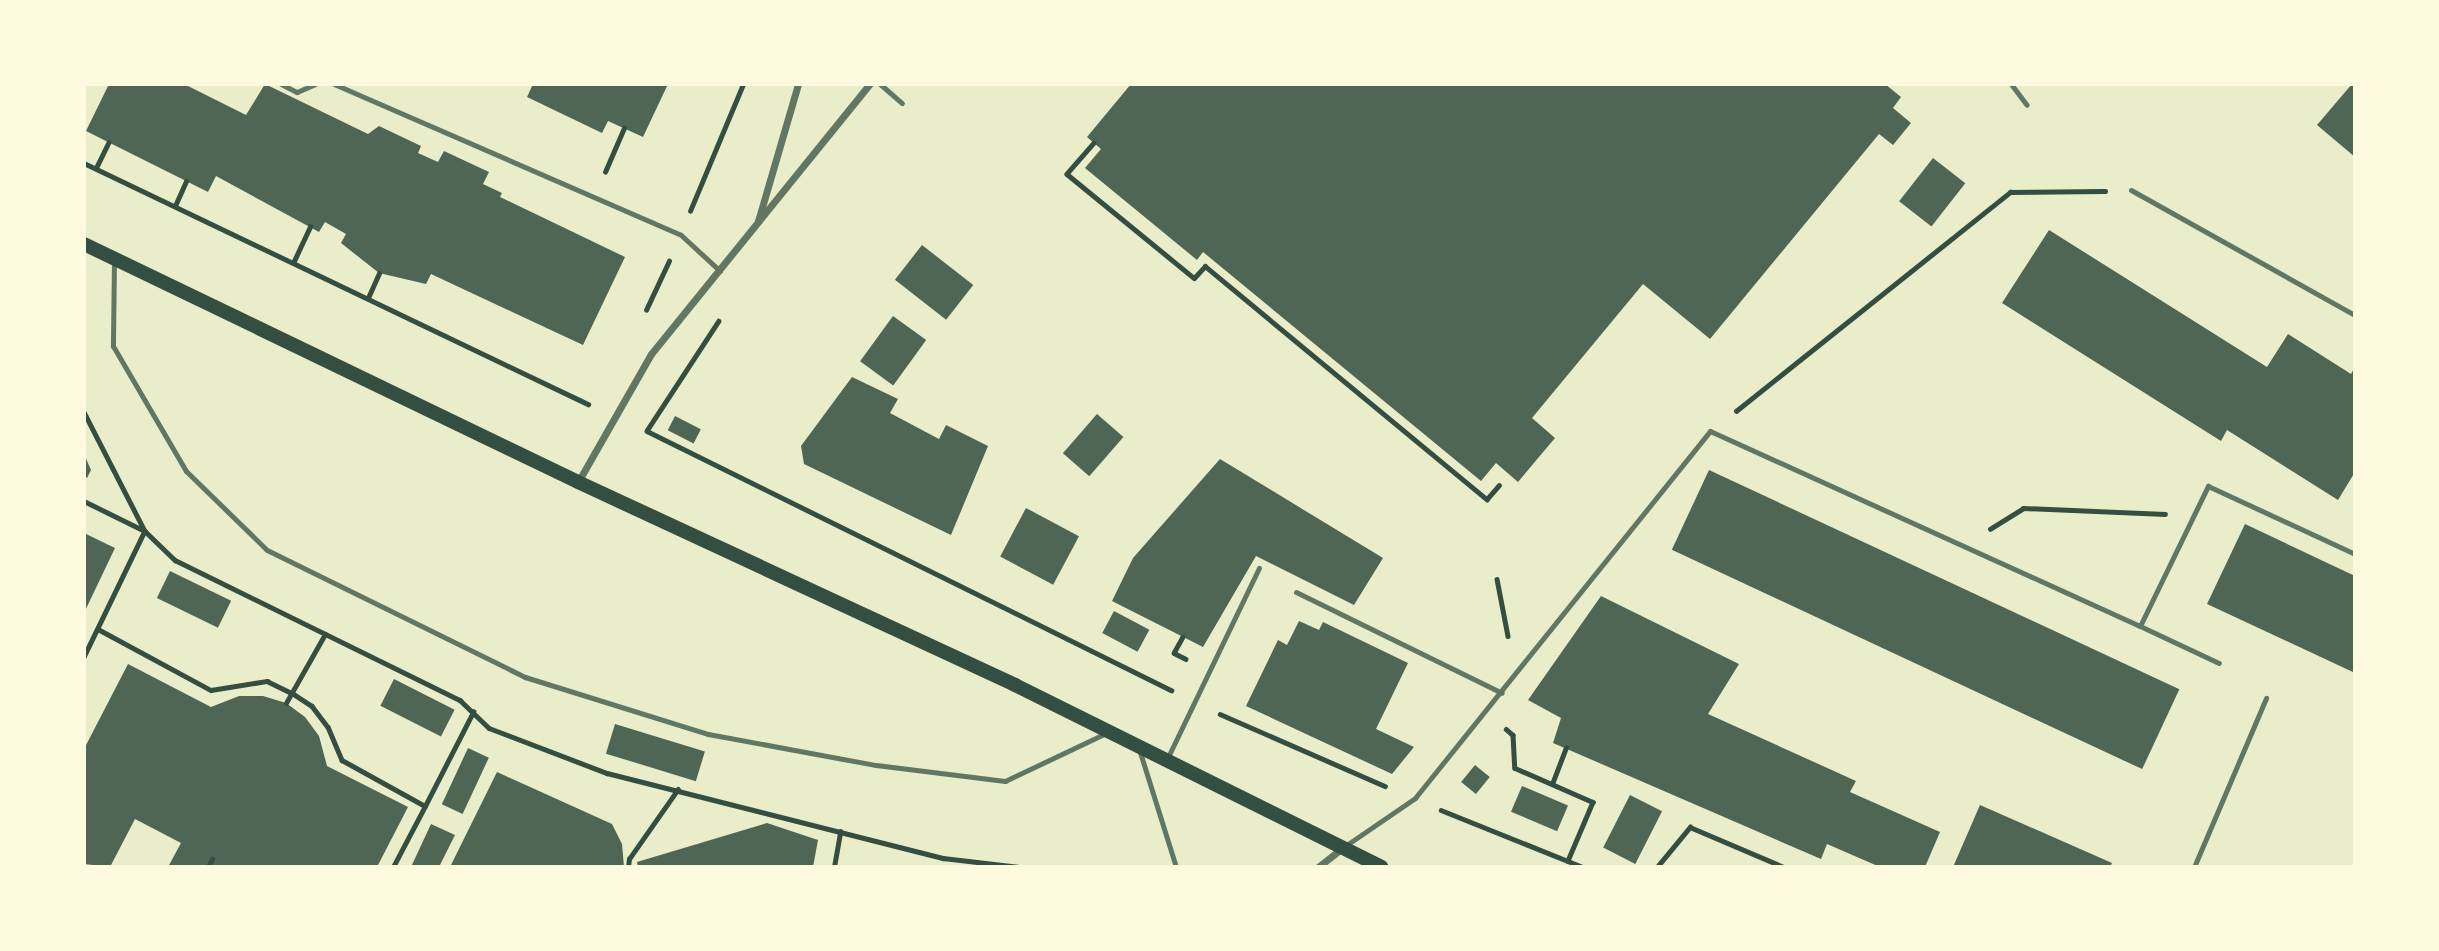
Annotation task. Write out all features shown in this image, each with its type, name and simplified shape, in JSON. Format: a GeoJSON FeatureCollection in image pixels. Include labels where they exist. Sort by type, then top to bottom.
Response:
{"type":"FeatureCollection","features":[{"type":"Feature","properties":{"kind":"main road"},"geometry":{"type":"LineString","coordinates":[[84,244],[578,482],[1015,685],[1340,850],[1381,867]]}},
{"type":"Feature","properties":{"kind":"street"},"geometry":{"type":"LineString","coordinates":[[757,224],[798,84]]}},
{"type":"Feature","properties":{"kind":"street"},"geometry":{"type":"LineString","coordinates":[[578,482],[651,354],[870,84]]}},
{"type":"Feature","properties":{"kind":"street"},"geometry":{"type":"LineString","coordinates":[[1318,867],[1340,850]]}},
{"type":"Feature","properties":{"kind":"lane"},"geometry":{"type":"LineString","coordinates":[[281,84],[297,92],[314,84]]}},
{"type":"Feature","properties":{"kind":"lane"},"geometry":{"type":"LineString","coordinates":[[334,84],[681,235],[720,271]]}},
{"type":"Feature","properties":{"kind":"lane"},"geometry":{"type":"LineString","coordinates":[[880,84],[902,103]]}},
{"type":"Feature","properties":{"kind":"lane"},"geometry":{"type":"LineString","coordinates":[[2011,84],[2027,105]]}},
{"type":"Feature","properties":{"kind":"lane"},"geometry":{"type":"LineString","coordinates":[[2131,190],[2355,315]]}},
{"type":"Feature","properties":{"kind":"lane"},"geometry":{"type":"LineString","coordinates":[[114,260],[113,346],[186,471],[267,550],[525,677],[708,734],[876,765],[1005,781],[1106,733]]}},
{"type":"Feature","properties":{"kind":"lane"},"geometry":{"type":"LineString","coordinates":[[1340,850],[1415,799],[1710,431],[2218,663]]}},
{"type":"Feature","properties":{"kind":"lane"},"geometry":{"type":"LineString","coordinates":[[2140,626],[2208,486],[2355,554]]}},
{"type":"Feature","properties":{"kind":"lane"},"geometry":{"type":"LineString","coordinates":[[1166,762],[1192,701],[1259,568]]}},
{"type":"Feature","properties":{"kind":"lane"},"geometry":{"type":"LineString","coordinates":[[1296,592],[1502,693]]}},
{"type":"Feature","properties":{"kind":"lane"},"geometry":{"type":"LineString","coordinates":[[2194,867],[2266,698]]}},
{"type":"Feature","properties":{"kind":"lane"},"geometry":{"type":"LineString","coordinates":[[1139,749],[1176,867]]}},
{"type":"Feature","properties":{"kind":"path"},"geometry":{"type":"LineString","coordinates":[[617,146],[624,128]]}},
{"type":"Feature","properties":{"kind":"path"},"geometry":{"type":"LineString","coordinates":[[96,168],[108,142]]}},
{"type":"Feature","properties":{"kind":"path"},"geometry":{"type":"LineString","coordinates":[[1094,142],[1067,174],[1194,278],[1205,266],[1487,499],[1499,485]]}},
{"type":"Feature","properties":{"kind":"path"},"geometry":{"type":"LineString","coordinates":[[84,163],[595,407]]}},
{"type":"Feature","properties":{"kind":"path"},"geometry":{"type":"LineString","coordinates":[[175,205],[186,181]]}},
{"type":"Feature","properties":{"kind":"path"},"geometry":{"type":"LineString","coordinates":[[1710,431],[2010,192],[2131,190]]}},
{"type":"Feature","properties":{"kind":"path"},"geometry":{"type":"LineString","coordinates":[[294,261],[310,227]]}},
{"type":"Feature","properties":{"kind":"path"},"geometry":{"type":"LineString","coordinates":[[368,298],[379,273]]}},
{"type":"Feature","properties":{"kind":"path"},"geometry":{"type":"LineString","coordinates":[[84,412],[145,531]]}},
{"type":"Feature","properties":{"kind":"path"},"geometry":{"type":"LineString","coordinates":[[647,431],[1192,701],[1390,788]]}},
{"type":"Feature","properties":{"kind":"path"},"geometry":{"type":"LineString","coordinates":[[84,501],[145,531],[175,560],[460,700],[489,728],[595,769],[943,858],[1020,867]]}},
{"type":"Feature","properties":{"kind":"path"},"geometry":{"type":"LineString","coordinates":[[1963,546],[2023,508],[2193,516]]}},
{"type":"Feature","properties":{"kind":"path"},"geometry":{"type":"LineString","coordinates":[[84,657],[145,531]]}},
{"type":"Feature","properties":{"kind":"path"},"geometry":{"type":"LineString","coordinates":[[1497,579],[1509,642],[1529,659]]}},
{"type":"Feature","properties":{"kind":"path"},"geometry":{"type":"LineString","coordinates":[[98,629],[211,690],[267,681],[292,693],[312,706],[328,727],[341,761],[425,806]]}},
{"type":"Feature","properties":{"kind":"path"},"geometry":{"type":"LineString","coordinates":[[286,703],[325,634]]}},
{"type":"Feature","properties":{"kind":"path"},"geometry":{"type":"LineString","coordinates":[[393,867],[473,712]]}},
{"type":"Feature","properties":{"kind":"path"},"geometry":{"type":"LineString","coordinates":[[1484,714],[1513,735],[1515,768],[1592,802],[1568,862]]}},
{"type":"Feature","properties":{"kind":"path"},"geometry":{"type":"LineString","coordinates":[[1552,784],[1566,748]]}},
{"type":"Feature","properties":{"kind":"path"},"geometry":{"type":"LineString","coordinates":[[628,867],[629,859],[678,789]]}},
{"type":"Feature","properties":{"kind":"path"},"geometry":{"type":"LineString","coordinates":[[1432,806],[1583,867]]}},
{"type":"Feature","properties":{"kind":"path"},"geometry":{"type":"LineString","coordinates":[[1657,867],[1690,827],[1784,867]]}},
{"type":"Feature","properties":{"kind":"path"},"geometry":{"type":"LineString","coordinates":[[834,867],[840,832]]}},
{"type":"Feature","properties":{"kind":"path"},"geometry":{"type":"LineString","coordinates":[[208,867],[212,859]]}},
{"type":"Feature","properties":{"kind":"building"},"geometry":{"type":"Polygon","coordinates":[[[109,84],[184,84],[246,115],[265,84],[368,134],[379,126],[421,146],[418,153],[438,162],[444,151],[489,172],[483,184],[502,193],[500,197],[625,257],[583,345],[431,274],[426,284],[379,273],[341,243],[346,234],[325,222],[319,232],[216,176],[208,192],[86,131],[109,84]]]}},
{"type":"Feature","properties":{"kind":"building"},"geometry":{"type":"Polygon","coordinates":[[[533,84],[668,84],[643,137],[608,121],[602,133],[527,97],[533,84]]]}},
{"type":"Feature","properties":{"kind":"building"},"geometry":{"type":"Polygon","coordinates":[[[1131,84],[1885,84],[1901,97],[1893,108],[1911,123],[1893,145],[1879,134],[1710,339],[1643,284],[1532,418],[1555,438],[1518,482],[1496,463],[1481,481],[1203,252],[1197,260],[1085,168],[1101,149],[1087,137],[1131,84]]]}},
{"type":"Feature","properties":{"kind":"building"},"geometry":{"type":"Polygon","coordinates":[[[2352,84],[2355,84],[2355,157],[2317,125],[2352,84]]]}},
{"type":"Feature","properties":{"kind":"building"},"geometry":{"type":"Polygon","coordinates":[[[1933,158],[1965,183],[1931,227],[1899,201],[1933,158]]]}},
{"type":"Feature","properties":{"kind":"building"},"geometry":{"type":"Polygon","coordinates":[[[2049,230],[2267,367],[2288,334],[2351,374],[2355,367],[2355,472],[2338,500],[2227,430],[2221,441],[2002,303],[2049,230]]]}},
{"type":"Feature","properties":{"kind":"building"},"geometry":{"type":"Polygon","coordinates":[[[922,245],[973,285],[946,320],[895,280],[922,245]]]}},
{"type":"Feature","properties":{"kind":"building"},"geometry":{"type":"Polygon","coordinates":[[[893,316],[926,340],[893,385],[860,361],[893,316]]]}},
{"type":"Feature","properties":{"kind":"building"},"geometry":{"type":"Polygon","coordinates":[[[852,377],[898,399],[890,413],[939,439],[946,425],[988,446],[951,535],[804,464],[801,446],[852,377]]]}},
{"type":"Feature","properties":{"kind":"building"},"geometry":{"type":"Polygon","coordinates":[[[1097,414],[1123,437],[1089,476],[1063,453],[1097,414]]]}},
{"type":"Feature","properties":{"kind":"building"},"geometry":{"type":"Polygon","coordinates":[[[675,416],[701,429],[694,443],[668,430],[675,416]]]}},
{"type":"Feature","properties":{"kind":"building"},"geometry":{"type":"Polygon","coordinates":[[[84,454],[91,470],[87,478],[84,476],[84,454]]]}},
{"type":"Feature","properties":{"kind":"building"},"geometry":{"type":"Polygon","coordinates":[[[1220,459],[1383,558],[1354,605],[1256,556],[1203,647],[1112,601],[1133,558],[1220,459]]]}},
{"type":"Feature","properties":{"kind":"building"},"geometry":{"type":"Polygon","coordinates":[[[1709,470],[2179,689],[2142,769],[1672,550],[1709,470]]]}},
{"type":"Feature","properties":{"kind":"building"},"geometry":{"type":"Polygon","coordinates":[[[1026,508],[1079,536],[1053,585],[1000,557],[1026,508]]]}},
{"type":"Feature","properties":{"kind":"building"},"geometry":{"type":"Polygon","coordinates":[[[2245,524],[2355,576],[2355,673],[2207,604],[2245,524]]]}},
{"type":"Feature","properties":{"kind":"building"},"geometry":{"type":"Polygon","coordinates":[[[84,533],[115,548],[84,613],[84,533]]]}},
{"type":"Feature","properties":{"kind":"building"},"geometry":{"type":"Polygon","coordinates":[[[170,571],[231,601],[218,628],[157,598],[170,571]]]}},
{"type":"Feature","properties":{"kind":"building"},"geometry":{"type":"Polygon","coordinates":[[[1601,596],[1739,664],[1708,714],[1856,781],[1850,792],[1940,832],[1925,867],[1880,867],[1827,844],[1821,859],[1553,743],[1561,718],[1528,700],[1601,596]]]}},
{"type":"Feature","properties":{"kind":"building"},"geometry":{"type":"Polygon","coordinates":[[[1114,611],[1149,630],[1138,652],[1102,633],[1114,611]]]}},
{"type":"Feature","properties":{"kind":"building"},"geometry":{"type":"Polygon","coordinates":[[[1299,621],[1319,630],[1323,622],[1408,663],[1376,729],[1414,747],[1392,774],[1246,706],[1278,640],[1287,645],[1299,621]]]}},
{"type":"Feature","properties":{"kind":"building"},"geometry":{"type":"Polygon","coordinates":[[[128,664],[211,707],[239,696],[263,696],[286,703],[305,717],[319,736],[327,766],[408,807],[377,867],[168,867],[181,843],[135,819],[110,867],[84,864],[84,749],[128,664]]]}},
{"type":"Feature","properties":{"kind":"building"},"geometry":{"type":"Polygon","coordinates":[[[394,679],[455,710],[441,737],[380,706],[394,679]]]}},
{"type":"Feature","properties":{"kind":"building"},"geometry":{"type":"Polygon","coordinates":[[[615,724],[705,751],[696,781],[606,754],[615,724]]]}},
{"type":"Feature","properties":{"kind":"building"},"geometry":{"type":"Polygon","coordinates":[[[468,748],[489,758],[463,814],[442,804],[468,748]]]}},
{"type":"Feature","properties":{"kind":"building"},"geometry":{"type":"Polygon","coordinates":[[[1475,765],[1490,777],[1476,794],[1461,782],[1475,765]]]}},
{"type":"Feature","properties":{"kind":"building"},"geometry":{"type":"Polygon","coordinates":[[[497,772],[612,824],[622,844],[624,867],[450,867],[497,772]]]}},
{"type":"Feature","properties":{"kind":"building"},"geometry":{"type":"Polygon","coordinates":[[[1522,786],[1568,806],[1557,831],[1511,812],[1522,786]]]}},
{"type":"Feature","properties":{"kind":"building"},"geometry":{"type":"Polygon","coordinates":[[[1630,795],[1662,811],[1635,864],[1603,848],[1630,795]]]}},
{"type":"Feature","properties":{"kind":"building"},"geometry":{"type":"Polygon","coordinates":[[[1980,805],[2112,863],[2110,867],[1953,867],[1980,805]]]}},
{"type":"Feature","properties":{"kind":"building"},"geometry":{"type":"Polygon","coordinates":[[[767,823],[818,840],[813,867],[638,867],[637,862],[767,823]]]}},
{"type":"Feature","properties":{"kind":"building"},"geometry":{"type":"Polygon","coordinates":[[[431,824],[455,835],[439,867],[411,867],[431,824]]]}}]}
